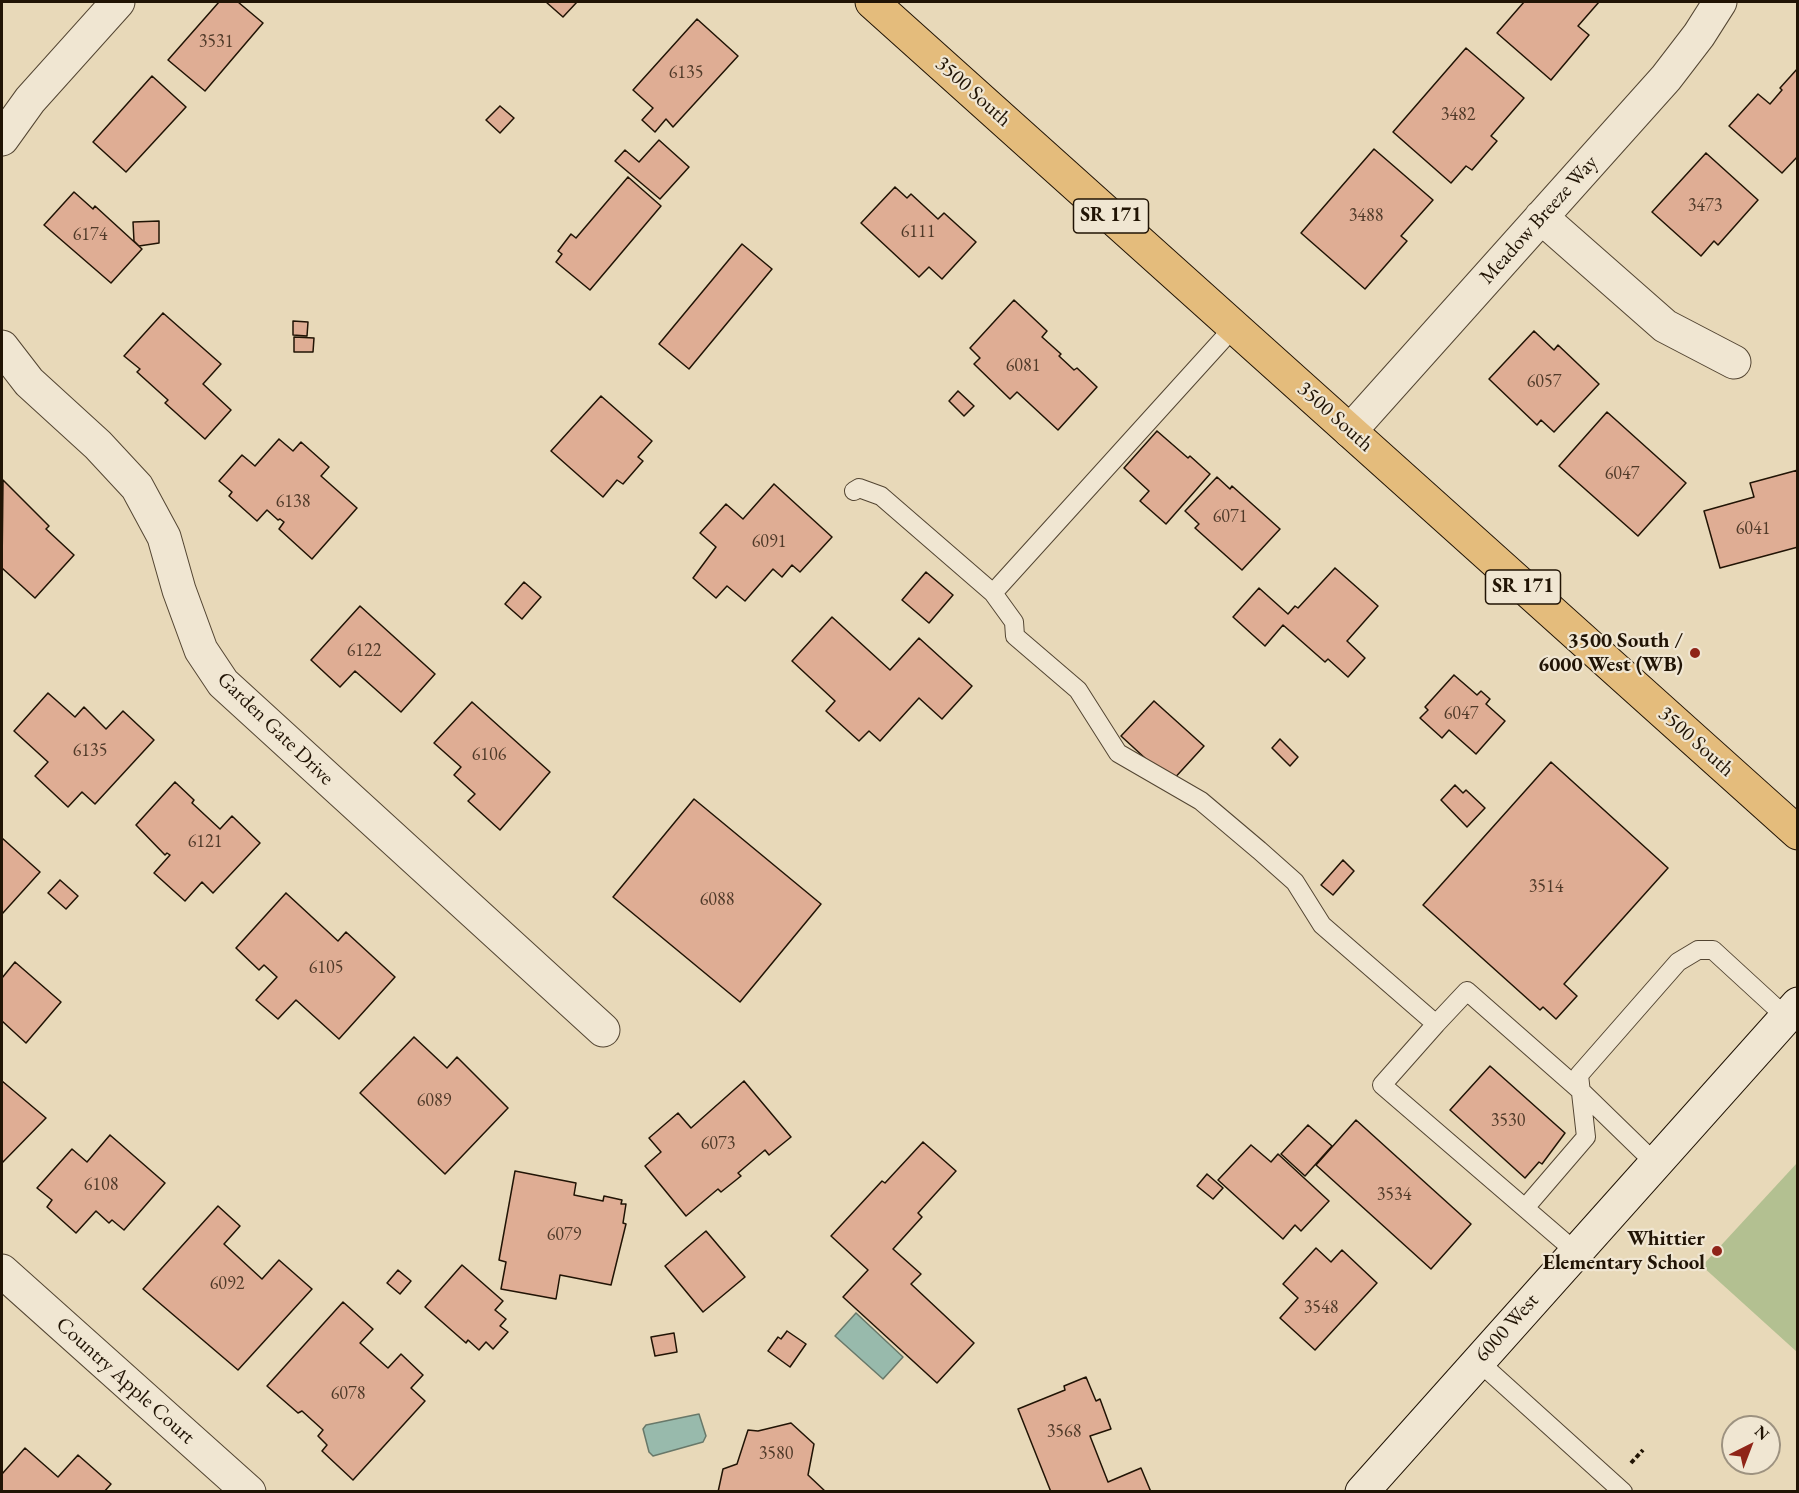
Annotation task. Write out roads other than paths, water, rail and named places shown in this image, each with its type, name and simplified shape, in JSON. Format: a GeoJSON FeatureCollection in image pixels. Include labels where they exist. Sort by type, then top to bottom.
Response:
{"type":"FeatureCollection","features":[{"type":"Feature","properties":{"kind":"main road","name":"3500 South"},"geometry":{"type":"LineString","coordinates":[[872,2],[1797,833]]}},
{"type":"Feature","properties":{"kind":"street"},"geometry":{"type":"LineString","coordinates":[[2,139],[30,100],[118,2]]}},
{"type":"Feature","properties":{"kind":"street","name":"Meadow Breeze Way"},"geometry":{"type":"LineString","coordinates":[[1350,431],[1666,78],[1699,35],[1720,2]]}},
{"type":"Feature","properties":{"kind":"street"},"geometry":{"type":"LineString","coordinates":[[1541,217],[1665,326],[1734,362]]}},
{"type":"Feature","properties":{"kind":"street","name":"Garden Gate Drive"},"geometry":{"type":"LineString","coordinates":[[2,347],[29,382],[98,445],[136,487],[164,537],[179,590],[201,650],[223,683],[603,1030]]}},
{"type":"Feature","properties":{"kind":"street","name":"6000 West"},"geometry":{"type":"LineString","coordinates":[[1362,1491],[1792,1011]]}},
{"type":"Feature","properties":{"kind":"street","name":"Country Apple Court"},"geometry":{"type":"LineString","coordinates":[[2,1270],[249,1491]]}},
{"type":"Feature","properties":{"kind":"lane"},"geometry":{"type":"LineString","coordinates":[[993,593],[1234,327]]}},
{"type":"Feature","properties":{"kind":"lane"},"geometry":{"type":"LineString","coordinates":[[854,491],[859,488],[881,496],[993,593],[1014,621],[1015,636],[1078,690],[1118,753],[1201,801],[1259,850],[1295,882],[1322,925],[1436,1024]]}},
{"type":"Feature","properties":{"kind":"lane"},"geometry":{"type":"LineString","coordinates":[[1526,1208],[1586,1137],[1579,1075],[1678,962],[1698,950],[1713,950],[1792,1011]]}},
{"type":"Feature","properties":{"kind":"lane"},"geometry":{"type":"LineString","coordinates":[[1576,1252],[1383,1085],[1436,1024],[1467,991],[1582,1092],[1655,1163]]}},
{"type":"Feature","properties":{"kind":"lane"},"geometry":{"type":"LineString","coordinates":[[1478,1361],[1623,1491]]}},
{"type":"Feature","properties":{"kind":"place","name":"3500 South / 6000 West (WB)"},"geometry":{"type":"Point","coordinates":[1695,653]}},
{"type":"Feature","properties":{"kind":"place","name":"Whittier Elementary School"},"geometry":{"type":"Point","coordinates":[1717,1251]}}]}
